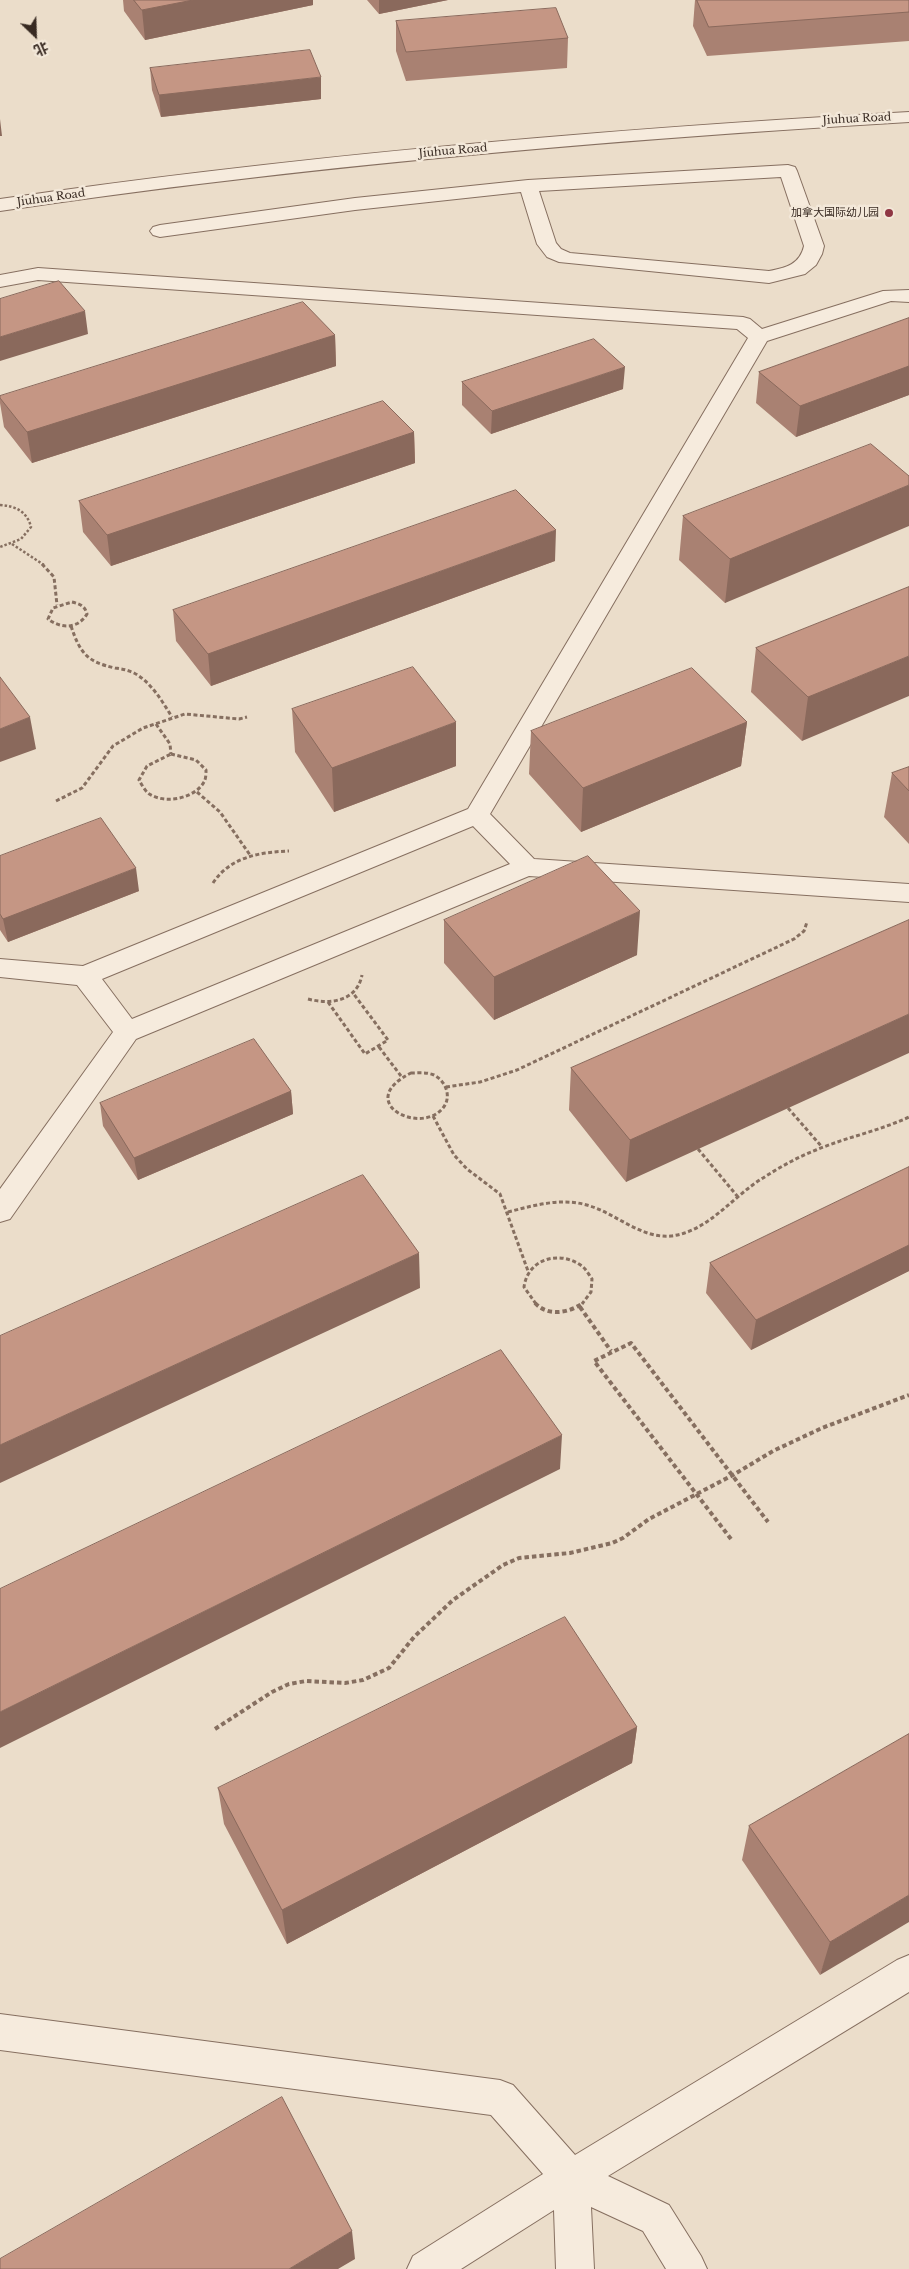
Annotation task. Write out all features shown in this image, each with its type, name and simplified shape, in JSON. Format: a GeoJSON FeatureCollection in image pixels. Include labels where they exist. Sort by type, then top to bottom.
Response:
{"type":"FeatureCollection","features":[{"type":"Feature","properties":{"kind":"street","name":"Jiuhua Road"},"geometry":{"type":"LineString","coordinates":[[0,206],[236,174],[440,151],[581,160],[796,123],[909,117]]}},
{"type":"Feature","properties":{"kind":"street"},"geometry":{"type":"LineString","coordinates":[[160,231],[354,204],[528,186],[581,160],[788,171],[814,246],[814,254],[799,270],[784,275],[768,277],[566,258],[554,254],[547,244],[528,186]]}},
{"type":"Feature","properties":{"kind":"street"},"geometry":{"type":"LineString","coordinates":[[0,281],[38,274],[742,323],[759,337]]}},
{"type":"Feature","properties":{"kind":"street"},"geometry":{"type":"LineString","coordinates":[[0,968],[85,976],[477,816],[759,337],[890,295],[909,296]]}},
{"type":"Feature","properties":{"kind":"street"},"geometry":{"type":"LineString","coordinates":[[477,816],[527,867]]}},
{"type":"Feature","properties":{"kind":"street"},"geometry":{"type":"LineString","coordinates":[[0,1211],[127,1032],[527,867],[909,893]]}},
{"type":"Feature","properties":{"kind":"street"},"geometry":{"type":"LineString","coordinates":[[85,976],[127,1032]]}},
{"type":"Feature","properties":{"kind":"street"},"geometry":{"type":"LineString","coordinates":[[426,2269],[571,2178],[909,1972]]}},
{"type":"Feature","properties":{"kind":"street"},"geometry":{"type":"LineString","coordinates":[[0,2032],[500,2098],[571,2178],[656,2218],[688,2269]]}},
{"type":"Feature","properties":{"kind":"street"},"geometry":{"type":"LineString","coordinates":[[571,2178],[575,2269]]}},
{"type":"Feature","properties":{"kind":"path"},"geometry":{"type":"LineString","coordinates":[[0,505],[17,508],[26,513],[31,527],[28,532],[12,544],[0,548]]}},
{"type":"Feature","properties":{"kind":"path"},"geometry":{"type":"LineString","coordinates":[[12,544],[52,573],[56,581],[54,595],[57,605]]}},
{"type":"Feature","properties":{"kind":"path"},"geometry":{"type":"LineString","coordinates":[[72,602],[84,606],[87,614],[83,622],[71,626],[56,625],[48,619],[49,612],[57,605],[72,602]]}},
{"type":"Feature","properties":{"kind":"path"},"geometry":{"type":"LineString","coordinates":[[71,626],[79,650],[85,656],[94,662],[134,673],[152,690],[172,717]]}},
{"type":"Feature","properties":{"kind":"path"},"geometry":{"type":"LineString","coordinates":[[56,801],[77,793],[85,786],[113,746],[156,724],[172,717],[191,714],[239,719],[247,717]]}},
{"type":"Feature","properties":{"kind":"path"},"geometry":{"type":"LineString","coordinates":[[156,724],[170,744],[171,754]]}},
{"type":"Feature","properties":{"kind":"path"},"geometry":{"type":"LineString","coordinates":[[171,754],[185,755],[197,760],[206,770],[205,781],[197,792],[184,798],[167,800],[153,796],[142,787],[139,780],[145,765],[157,758],[171,754]]}},
{"type":"Feature","properties":{"kind":"path"},"geometry":{"type":"LineString","coordinates":[[197,792],[210,800],[225,817],[250,855]]}},
{"type":"Feature","properties":{"kind":"path"},"geometry":{"type":"LineString","coordinates":[[446,1087],[480,1082],[517,1070],[794,939],[804,931],[807,922],[808,886]]}},
{"type":"Feature","properties":{"kind":"path"},"geometry":{"type":"LineString","coordinates":[[328,1002],[365,1054],[388,1040],[353,993]]}},
{"type":"Feature","properties":{"kind":"path"},"geometry":{"type":"LineString","coordinates":[[379,1047],[401,1076]]}},
{"type":"Feature","properties":{"kind":"path"},"geometry":{"type":"LineString","coordinates":[[410,1073],[433,1075],[446,1087],[449,1095],[443,1109],[433,1116],[414,1119],[394,1112],[386,1096],[388,1089],[401,1076],[410,1073]]}},
{"type":"Feature","properties":{"kind":"path"},"geometry":{"type":"LineString","coordinates":[[788,1108],[822,1147]]}},
{"type":"Feature","properties":{"kind":"path"},"geometry":{"type":"LineString","coordinates":[[433,1116],[454,1155],[467,1169],[500,1194],[528,1271],[524,1287],[534,1304],[557,1312],[569,1312],[580,1307],[593,1292],[590,1274],[574,1260],[560,1257],[548,1258],[537,1263],[528,1271]]}},
{"type":"Feature","properties":{"kind":"path"},"geometry":{"type":"LineString","coordinates":[[508,1212],[546,1203],[572,1202],[590,1206],[651,1233],[669,1236],[690,1232],[757,1182],[822,1147],[877,1131],[909,1117]]}},
{"type":"Feature","properties":{"kind":"path"},"geometry":{"type":"LineString","coordinates":[[698,1149],[738,1197]]}},
{"type":"Feature","properties":{"kind":"path"},"geometry":{"type":"LineString","coordinates":[[580,1307],[611,1351]]}},
{"type":"Feature","properties":{"kind":"path"},"geometry":{"type":"LineString","coordinates":[[731,1540],[594,1361],[611,1351],[631,1343],[768,1522]]}},
{"type":"Feature","properties":{"kind":"path"},"geometry":{"type":"LineString","coordinates":[[215,1729],[272,1692],[289,1684],[306,1681],[345,1683],[363,1680],[389,1668],[414,1637],[453,1600],[503,1565],[519,1558],[570,1553],[612,1544],[649,1519],[733,1475],[773,1451],[822,1428],[909,1396]]}},
{"type":"Feature","properties":{"kind":"building"},"geometry":{"type":"Polygon","coordinates":[[[134,0],[193,0],[142,10],[134,0]]]}},
{"type":"Feature","properties":{"kind":"building"},"geometry":{"type":"Polygon","coordinates":[[[697,0],[909,0],[909,12],[709,27],[697,0]]]}},
{"type":"Feature","properties":{"kind":"building"},"geometry":{"type":"Polygon","coordinates":[[[556,8],[568,38],[406,52],[396,21],[556,8]]]}},
{"type":"Feature","properties":{"kind":"building"},"geometry":{"type":"Polygon","coordinates":[[[310,50],[321,77],[159,95],[150,68],[310,50]]]}},
{"type":"Feature","properties":{"kind":"building"},"geometry":{"type":"Polygon","coordinates":[[[59,281],[85,311],[0,337],[0,299],[59,281]]]}},
{"type":"Feature","properties":{"kind":"building"},"geometry":{"type":"Polygon","coordinates":[[[303,302],[335,335],[27,432],[0,398],[0,396],[303,302]]]}},
{"type":"Feature","properties":{"kind":"building"},"geometry":{"type":"Polygon","coordinates":[[[909,318],[909,366],[800,406],[759,372],[909,318]]]}},
{"type":"Feature","properties":{"kind":"building"},"geometry":{"type":"Polygon","coordinates":[[[594,339],[625,367],[492,411],[462,382],[594,339]]]}},
{"type":"Feature","properties":{"kind":"building"},"geometry":{"type":"Polygon","coordinates":[[[383,401],[414,432],[107,535],[79,501],[383,401]]]}},
{"type":"Feature","properties":{"kind":"building"},"geometry":{"type":"Polygon","coordinates":[[[871,444],[909,476],[909,485],[730,559],[683,516],[871,444]]]}},
{"type":"Feature","properties":{"kind":"building"},"geometry":{"type":"Polygon","coordinates":[[[516,490],[556,530],[208,654],[173,610],[516,490]]]}},
{"type":"Feature","properties":{"kind":"building"},"geometry":{"type":"Polygon","coordinates":[[[909,587],[909,656],[808,697],[756,648],[909,587]]]}},
{"type":"Feature","properties":{"kind":"building"},"geometry":{"type":"Polygon","coordinates":[[[413,667],[456,722],[332,768],[292,709],[413,667]]]}},
{"type":"Feature","properties":{"kind":"building"},"geometry":{"type":"Polygon","coordinates":[[[692,668],[747,722],[583,788],[531,731],[692,668]]]}},
{"type":"Feature","properties":{"kind":"building"},"geometry":{"type":"Polygon","coordinates":[[[0,677],[30,717],[0,729],[0,677]]]}},
{"type":"Feature","properties":{"kind":"building"},"geometry":{"type":"Polygon","coordinates":[[[909,767],[909,791],[892,773],[909,767]]]}},
{"type":"Feature","properties":{"kind":"building"},"geometry":{"type":"Polygon","coordinates":[[[101,818],[136,868],[3,919],[0,914],[0,856],[101,818]]]}},
{"type":"Feature","properties":{"kind":"building"},"geometry":{"type":"Polygon","coordinates":[[[588,856],[640,911],[494,977],[444,920],[588,856]]]}},
{"type":"Feature","properties":{"kind":"building"},"geometry":{"type":"Polygon","coordinates":[[[909,920],[909,1014],[630,1140],[571,1068],[909,920]]]}},
{"type":"Feature","properties":{"kind":"building"},"geometry":{"type":"Polygon","coordinates":[[[254,1039],[291,1091],[134,1158],[100,1103],[254,1039]]]}},
{"type":"Feature","properties":{"kind":"building"},"geometry":{"type":"Polygon","coordinates":[[[909,1167],[909,1245],[756,1320],[710,1263],[909,1167]]]}},
{"type":"Feature","properties":{"kind":"building"},"geometry":{"type":"Polygon","coordinates":[[[363,1175],[419,1253],[0,1445],[0,1336],[363,1175]]]}},
{"type":"Feature","properties":{"kind":"building"},"geometry":{"type":"Polygon","coordinates":[[[501,1350],[562,1435],[0,1712],[0,1589],[501,1350]]]}},
{"type":"Feature","properties":{"kind":"building"},"geometry":{"type":"Polygon","coordinates":[[[565,1617],[637,1727],[282,1910],[218,1788],[565,1617]]]}},
{"type":"Feature","properties":{"kind":"building"},"geometry":{"type":"Polygon","coordinates":[[[909,1734],[909,1895],[830,1942],[749,1826],[909,1734]]]}},
{"type":"Feature","properties":{"kind":"building"},"geometry":{"type":"Polygon","coordinates":[[[282,2097],[352,2231],[289,2269],[0,2269],[0,2259],[282,2097]]]}},
{"type":"Feature","properties":{"kind":"place","name":"加拿大国际幼儿园"},"geometry":{"type":"Point","coordinates":[889,213]}}]}
